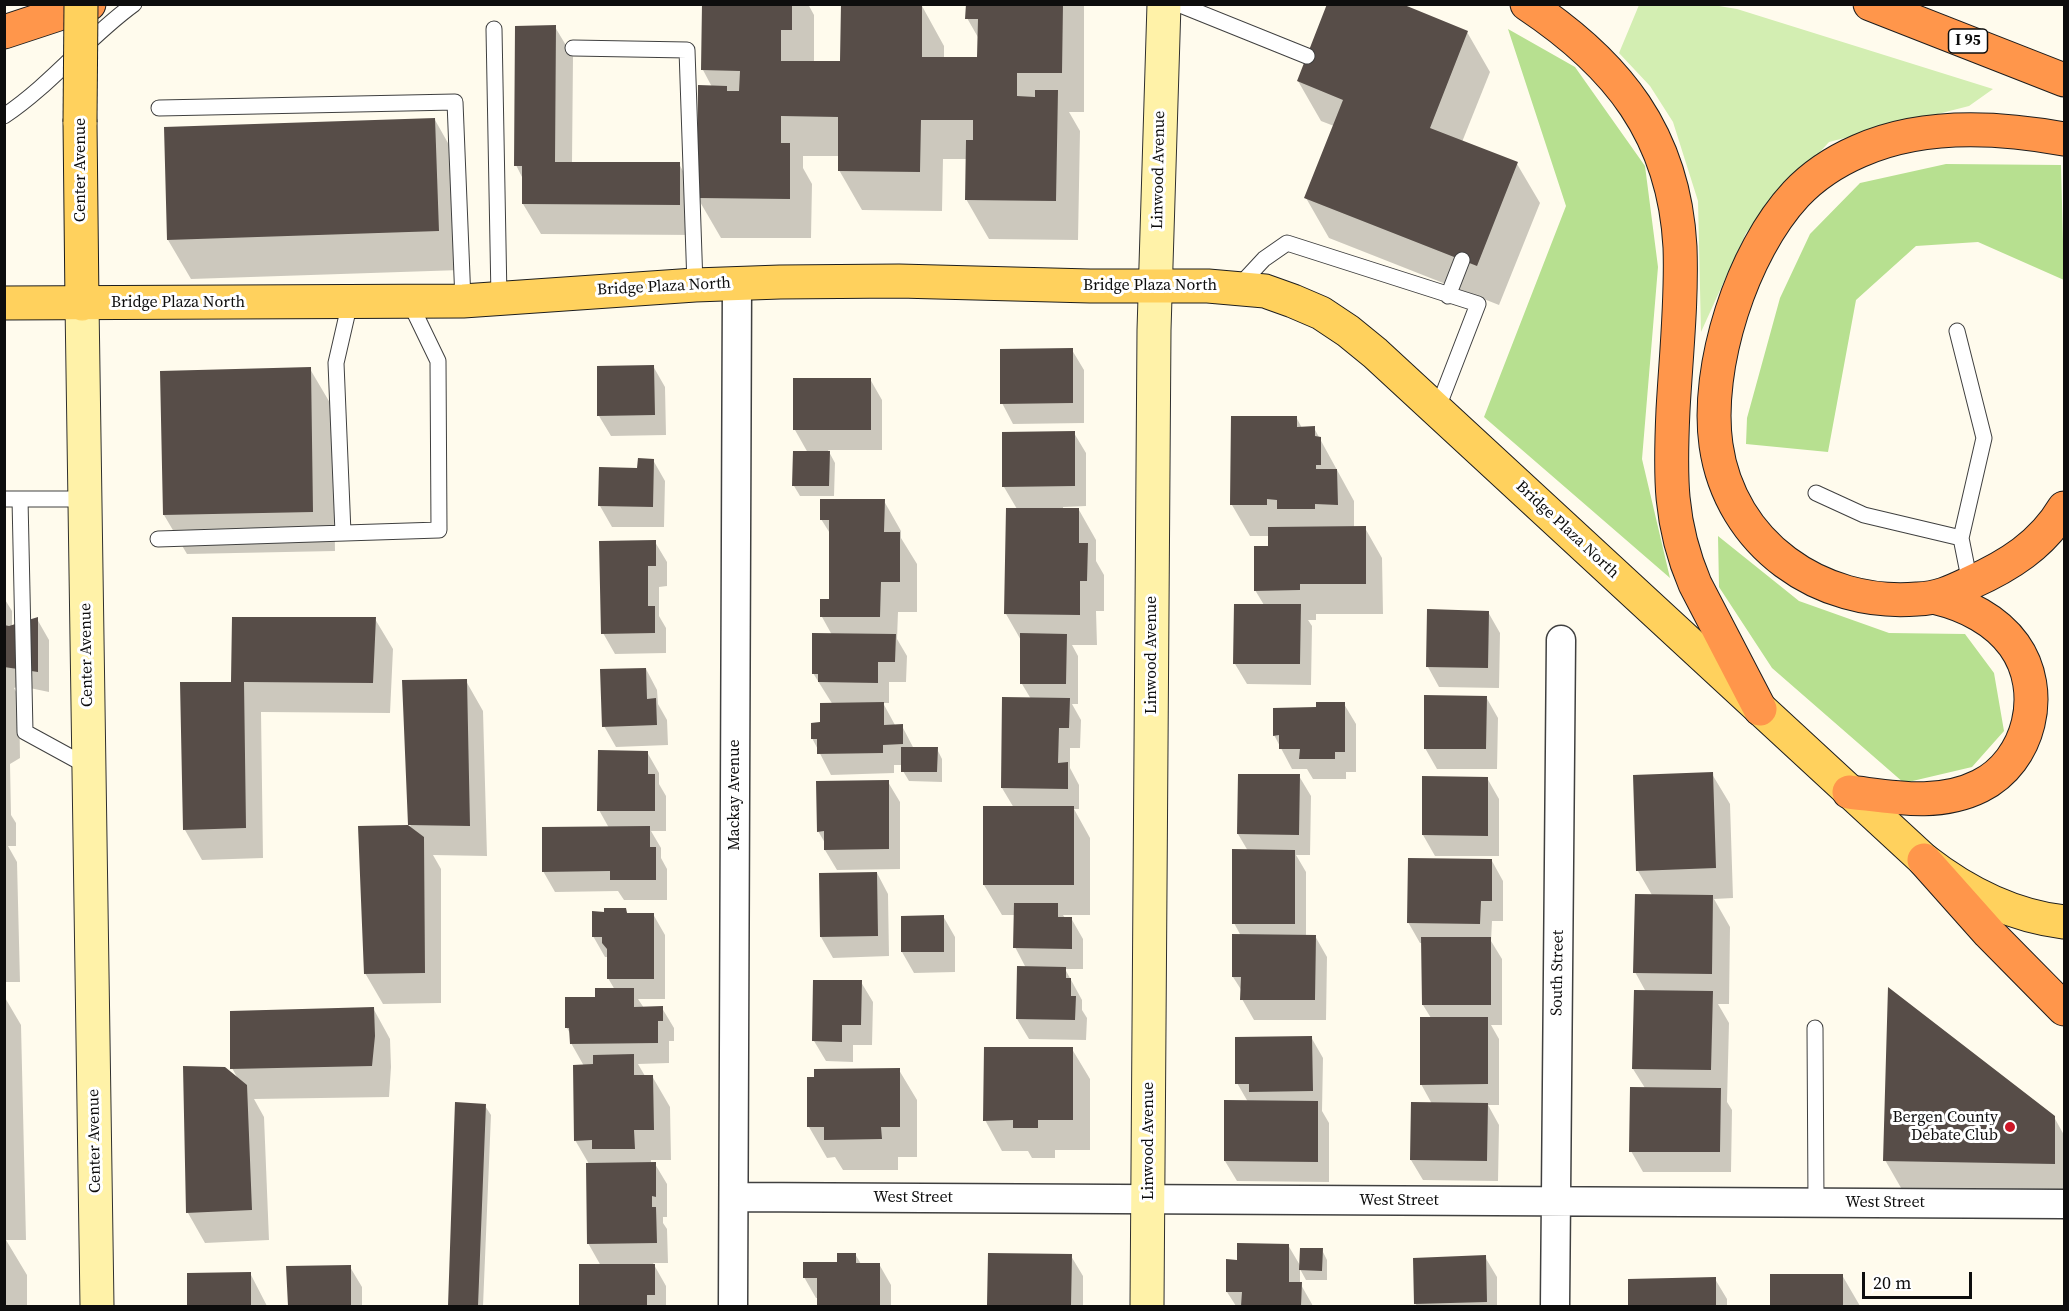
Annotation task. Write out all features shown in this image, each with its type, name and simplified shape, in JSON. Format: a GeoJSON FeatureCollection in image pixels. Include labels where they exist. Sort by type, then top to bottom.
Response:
{"type":"FeatureCollection","features":[{"type":"Feature","properties":{"kind":"highway"},"geometry":{"type":"LineString","coordinates":[[4,32],[89,4]]}},
{"type":"Feature","properties":{"kind":"highway"},"geometry":{"type":"LineString","coordinates":[[1527,4],[1585,48],[1614,77],[1643,117],[1665,168],[1675,206],[1680,247],[1671,458],[1675,520],[1683,554],[1695,584],[1760,709]]}},
{"type":"Feature","properties":{"kind":"highway","name":"I 95"},"geometry":{"type":"LineString","coordinates":[[1870,4],[2064,80]]}},
{"type":"Feature","properties":{"kind":"highway"},"geometry":{"type":"LineString","coordinates":[[1850,792],[1914,800],[1935,799],[1978,787],[2001,773],[2012,761],[2019,748],[2030,717],[2031,687],[2020,656],[2007,637],[1989,621],[1959,604],[1937,598],[1882,600],[1838,591],[1790,567],[1763,543],[1743,516],[1732,496],[1721,469],[1716,445],[1714,394],[1724,338],[1743,282],[1767,233],[1797,193],[1839,161],[1878,144],[1925,133],[2002,131],[2064,139]]}},
{"type":"Feature","properties":{"kind":"highway"},"geometry":{"type":"LineString","coordinates":[[1937,598],[2003,567],[2029,549],[2046,532],[2064,508]]}},
{"type":"Feature","properties":{"kind":"highway"},"geometry":{"type":"LineString","coordinates":[[1924,860],[1989,933],[2064,1010]]}},
{"type":"Feature","properties":{"kind":"main road","name":"Center Avenue"},"geometry":{"type":"LineString","coordinates":[[81,4],[82,304]]}},
{"type":"Feature","properties":{"kind":"main road","name":"Bridge Plaza North"},"geometry":{"type":"LineString","coordinates":[[4,303],[463,301],[737,283],[898,281],[1238,287],[1265,291],[1321,313],[1375,352],[1924,860],[1944,875],[1987,900],[2029,915],[2064,921]]}},
{"type":"Feature","properties":{"kind":"street","name":"Linwood Avenue"},"geometry":{"type":"LineString","coordinates":[[1147,1306],[1156,285],[1164,4]]}},
{"type":"Feature","properties":{"kind":"street","name":"Mackay Avenue"},"geometry":{"type":"LineString","coordinates":[[733,1306],[737,283]]}},
{"type":"Feature","properties":{"kind":"street","name":"Center Avenue"},"geometry":{"type":"LineString","coordinates":[[82,304],[97,1306]]}},
{"type":"Feature","properties":{"kind":"street","name":"South Street"},"geometry":{"type":"LineString","coordinates":[[1555,1306],[1561,640]]}},
{"type":"Feature","properties":{"kind":"street","name":"West Street"},"geometry":{"type":"LineString","coordinates":[[734,1197],[2064,1204]]}},
{"type":"Feature","properties":{"kind":"lane"},"geometry":{"type":"LineString","coordinates":[[4,116],[29,100],[112,20],[134,4]]}},
{"type":"Feature","properties":{"kind":"lane"},"geometry":{"type":"LineString","coordinates":[[1178,4],[1307,56]]}},
{"type":"Feature","properties":{"kind":"lane"},"geometry":{"type":"LineString","coordinates":[[494,29],[499,298]]}},
{"type":"Feature","properties":{"kind":"lane"},"geometry":{"type":"LineString","coordinates":[[573,48],[687,50],[695,285]]}},
{"type":"Feature","properties":{"kind":"lane"},"geometry":{"type":"LineString","coordinates":[[159,108],[455,102],[463,301]]}},
{"type":"Feature","properties":{"kind":"lane"},"geometry":{"type":"LineString","coordinates":[[1238,287],[1264,259],[1287,243],[1478,304],[1437,410]]}},
{"type":"Feature","properties":{"kind":"lane"},"geometry":{"type":"LineString","coordinates":[[1448,296],[1462,260]]}},
{"type":"Feature","properties":{"kind":"lane"},"geometry":{"type":"LineString","coordinates":[[158,539],[439,530],[438,361],[409,301]]}},
{"type":"Feature","properties":{"kind":"lane"},"geometry":{"type":"LineString","coordinates":[[343,533],[336,363],[350,302]]}},
{"type":"Feature","properties":{"kind":"lane"},"geometry":{"type":"LineString","coordinates":[[1957,332],[1984,438],[1961,538],[1970,583]]}},
{"type":"Feature","properties":{"kind":"lane"},"geometry":{"type":"LineString","coordinates":[[1816,493],[1864,515],[1961,538]]}},
{"type":"Feature","properties":{"kind":"lane"},"geometry":{"type":"LineString","coordinates":[[4,499],[85,499]]}},
{"type":"Feature","properties":{"kind":"lane"},"geometry":{"type":"LineString","coordinates":[[20,499],[25,732],[89,767]]}},
{"type":"Feature","properties":{"kind":"lane"},"geometry":{"type":"LineString","coordinates":[[1815,1028],[1816,1203]]}},
{"type":"Feature","properties":{"kind":"green space"},"geometry":{"type":"Polygon","coordinates":[[[1639,5],[1713,5],[1737,9],[1993,89],[1969,106],[1829,142],[1746,233],[1701,332],[1698,201],[1673,122],[1650,86],[1619,53],[1639,5]]]}},
{"type":"Feature","properties":{"kind":"green space"},"geometry":{"type":"Polygon","coordinates":[[[1508,29],[1575,67],[1645,166],[1658,267],[1642,459],[1670,578],[1484,417],[1566,206],[1508,29]]]}},
{"type":"Feature","properties":{"kind":"green space"},"geometry":{"type":"Polygon","coordinates":[[[1946,164],[2061,165],[2064,280],[1978,242],[1916,246],[1856,300],[1828,452],[1746,444],[1747,418],[1780,298],[1810,234],[1860,183],[1946,164]]]}},
{"type":"Feature","properties":{"kind":"green space"},"geometry":{"type":"Polygon","coordinates":[[[1718,536],[1799,601],[1889,633],[1965,634],[1994,673],[2004,731],[1972,767],[1904,783],[1772,668],[1719,587],[1718,536]]]}},
{"type":"Feature","properties":{"kind":"building"},"geometry":{"type":"Polygon","coordinates":[[[702,4],[792,4],[792,30],[781,30],[781,61],[840,61],[841,4],[922,5],[922,57],[977,57],[978,19],[965,19],[966,4],[1063,4],[1062,73],[1017,73],[1017,96],[1035,97],[1035,90],[1058,90],[1056,201],[965,200],[966,140],[973,140],[973,120],[921,120],[920,172],[838,171],[838,117],[781,116],[781,143],[790,143],[790,199],[697,198],[698,85],[727,86],[727,91],[739,91],[740,71],[701,70],[702,4]]]}},
{"type":"Feature","properties":{"kind":"building"},"geometry":{"type":"Polygon","coordinates":[[[1327,4],[1402,4],[1468,31],[1430,128],[1518,162],[1477,266],[1304,198],[1343,100],[1297,81],[1327,4]]]}},
{"type":"Feature","properties":{"kind":"building"},"geometry":{"type":"Polygon","coordinates":[[[556,25],[555,162],[680,162],[680,205],[522,204],[522,166],[514,166],[515,26],[556,25]]]}},
{"type":"Feature","properties":{"kind":"building"},"geometry":{"type":"Polygon","coordinates":[[[435,118],[439,231],[167,240],[164,127],[435,118]]]}},
{"type":"Feature","properties":{"kind":"building"},"geometry":{"type":"Polygon","coordinates":[[[1073,348],[1073,403],[1000,404],[1000,349],[1073,348]]]}},
{"type":"Feature","properties":{"kind":"building"},"geometry":{"type":"Polygon","coordinates":[[[654,365],[655,415],[597,416],[597,366],[654,365]]]}},
{"type":"Feature","properties":{"kind":"building"},"geometry":{"type":"Polygon","coordinates":[[[311,367],[313,512],[163,515],[160,371],[311,367]]]}},
{"type":"Feature","properties":{"kind":"building"},"geometry":{"type":"Polygon","coordinates":[[[793,378],[871,378],[871,430],[793,430],[793,378]]]}},
{"type":"Feature","properties":{"kind":"building"},"geometry":{"type":"Polygon","coordinates":[[[1231,416],[1297,416],[1297,427],[1315,426],[1315,436],[1321,437],[1321,465],[1316,465],[1316,469],[1337,469],[1338,505],[1315,504],[1315,509],[1277,509],[1277,500],[1267,499],[1267,505],[1230,505],[1231,416]]]}},
{"type":"Feature","properties":{"kind":"building"},"geometry":{"type":"Polygon","coordinates":[[[1075,431],[1075,486],[1002,487],[1002,432],[1075,431]]]}},
{"type":"Feature","properties":{"kind":"building"},"geometry":{"type":"Polygon","coordinates":[[[793,451],[830,451],[829,486],[792,486],[793,451]]]}},
{"type":"Feature","properties":{"kind":"building"},"geometry":{"type":"Polygon","coordinates":[[[638,458],[654,459],[653,507],[598,506],[599,467],[637,468],[638,458]]]}},
{"type":"Feature","properties":{"kind":"building"},"geometry":{"type":"Polygon","coordinates":[[[820,499],[885,499],[884,532],[900,532],[900,582],[881,582],[880,617],[820,617],[820,599],[829,599],[829,520],[820,520],[820,499]]]}},
{"type":"Feature","properties":{"kind":"building"},"geometry":{"type":"Polygon","coordinates":[[[1006,508],[1079,508],[1079,543],[1088,543],[1087,581],[1080,581],[1080,615],[1004,614],[1006,508]]]}},
{"type":"Feature","properties":{"kind":"building"},"geometry":{"type":"Polygon","coordinates":[[[1366,526],[1366,584],[1300,584],[1300,590],[1254,591],[1254,546],[1268,546],[1268,527],[1366,526]]]}},
{"type":"Feature","properties":{"kind":"building"},"geometry":{"type":"Polygon","coordinates":[[[656,540],[656,566],[648,566],[648,606],[655,606],[655,633],[601,634],[599,541],[656,540]]]}},
{"type":"Feature","properties":{"kind":"building"},"geometry":{"type":"Polygon","coordinates":[[[1234,604],[1301,604],[1300,664],[1233,664],[1234,604]]]}},
{"type":"Feature","properties":{"kind":"building"},"geometry":{"type":"Polygon","coordinates":[[[1427,609],[1489,611],[1488,668],[1426,667],[1427,609]]]}},
{"type":"Feature","properties":{"kind":"building"},"geometry":{"type":"Polygon","coordinates":[[[38,617],[38,672],[4,667],[4,625],[9,626],[38,617]]]}},
{"type":"Feature","properties":{"kind":"building"},"geometry":{"type":"Polygon","coordinates":[[[232,617],[376,617],[373,683],[244,682],[246,828],[183,830],[180,682],[231,682],[232,617]]]}},
{"type":"Feature","properties":{"kind":"building"},"geometry":{"type":"Polygon","coordinates":[[[812,633],[896,634],[895,662],[878,662],[878,683],[818,682],[818,674],[812,674],[812,633]]]}},
{"type":"Feature","properties":{"kind":"building"},"geometry":{"type":"Polygon","coordinates":[[[1020,633],[1067,634],[1066,684],[1020,684],[1020,633]]]}},
{"type":"Feature","properties":{"kind":"building"},"geometry":{"type":"Polygon","coordinates":[[[646,668],[647,699],[656,698],[657,725],[602,727],[600,669],[646,668]]]}},
{"type":"Feature","properties":{"kind":"building"},"geometry":{"type":"Polygon","coordinates":[[[467,679],[470,826],[408,825],[402,680],[467,679]]]}},
{"type":"Feature","properties":{"kind":"building"},"geometry":{"type":"Polygon","coordinates":[[[1424,695],[1487,696],[1486,749],[1424,749],[1424,695]]]}},
{"type":"Feature","properties":{"kind":"building"},"geometry":{"type":"Polygon","coordinates":[[[1002,697],[1070,698],[1069,728],[1059,728],[1058,763],[1068,762],[1068,789],[1001,788],[1002,697]]]}},
{"type":"Feature","properties":{"kind":"building"},"geometry":{"type":"Polygon","coordinates":[[[884,702],[884,725],[903,724],[903,744],[883,745],[883,753],[817,754],[817,739],[811,739],[811,723],[820,722],[820,703],[884,702]]]}},
{"type":"Feature","properties":{"kind":"building"},"geometry":{"type":"Polygon","coordinates":[[[1316,702],[1345,702],[1345,752],[1335,752],[1335,759],[1299,759],[1300,749],[1279,749],[1279,735],[1273,736],[1273,708],[1316,707],[1316,702]]]}},
{"type":"Feature","properties":{"kind":"building"},"geometry":{"type":"Polygon","coordinates":[[[901,747],[938,747],[937,772],[901,772],[901,747]]]}},
{"type":"Feature","properties":{"kind":"building"},"geometry":{"type":"Polygon","coordinates":[[[598,750],[648,751],[648,774],[655,774],[655,811],[597,811],[598,750]]]}},
{"type":"Feature","properties":{"kind":"building"},"geometry":{"type":"Polygon","coordinates":[[[1713,772],[1716,868],[1636,871],[1633,775],[1713,772]]]}},
{"type":"Feature","properties":{"kind":"building"},"geometry":{"type":"Polygon","coordinates":[[[1238,774],[1300,774],[1299,835],[1237,834],[1238,774]]]}},
{"type":"Feature","properties":{"kind":"building"},"geometry":{"type":"Polygon","coordinates":[[[1422,776],[1488,777],[1488,836],[1422,835],[1422,776]]]}},
{"type":"Feature","properties":{"kind":"building"},"geometry":{"type":"Polygon","coordinates":[[[889,780],[889,849],[824,850],[824,831],[817,832],[816,781],[889,780]]]}},
{"type":"Feature","properties":{"kind":"building"},"geometry":{"type":"Polygon","coordinates":[[[983,806],[1074,806],[1074,885],[983,885],[983,806]]]}},
{"type":"Feature","properties":{"kind":"building"},"geometry":{"type":"Polygon","coordinates":[[[408,825],[424,837],[425,973],[364,974],[358,826],[408,825]]]}},
{"type":"Feature","properties":{"kind":"building"},"geometry":{"type":"Polygon","coordinates":[[[650,826],[650,847],[656,847],[656,880],[610,880],[610,871],[542,872],[542,827],[650,826]]]}},
{"type":"Feature","properties":{"kind":"building"},"geometry":{"type":"Polygon","coordinates":[[[1232,849],[1295,850],[1295,924],[1232,924],[1232,849]]]}},
{"type":"Feature","properties":{"kind":"building"},"geometry":{"type":"Polygon","coordinates":[[[1408,858],[1492,859],[1492,901],[1481,901],[1480,924],[1407,923],[1408,858]]]}},
{"type":"Feature","properties":{"kind":"building"},"geometry":{"type":"Polygon","coordinates":[[[877,872],[878,936],[820,937],[819,873],[877,872]]]}},
{"type":"Feature","properties":{"kind":"building"},"geometry":{"type":"Polygon","coordinates":[[[1635,894],[1713,895],[1712,974],[1633,973],[1635,894]]]}},
{"type":"Feature","properties":{"kind":"building"},"geometry":{"type":"Polygon","coordinates":[[[1014,903],[1058,903],[1058,917],[1072,917],[1072,949],[1013,948],[1014,903]]]}},
{"type":"Feature","properties":{"kind":"building"},"geometry":{"type":"Polygon","coordinates":[[[604,908],[626,908],[627,913],[654,913],[654,979],[607,979],[607,949],[602,943],[602,937],[592,937],[592,911],[604,912],[604,908]]]}},
{"type":"Feature","properties":{"kind":"building"},"geometry":{"type":"Polygon","coordinates":[[[944,915],[944,952],[901,952],[901,916],[944,915]]]}},
{"type":"Feature","properties":{"kind":"building"},"geometry":{"type":"Polygon","coordinates":[[[1232,934],[1316,935],[1315,1000],[1240,1000],[1241,977],[1232,977],[1232,934]]]}},
{"type":"Feature","properties":{"kind":"building"},"geometry":{"type":"Polygon","coordinates":[[[1421,937],[1491,937],[1491,1005],[1422,1005],[1421,937]]]}},
{"type":"Feature","properties":{"kind":"building"},"geometry":{"type":"Polygon","coordinates":[[[1017,966],[1066,967],[1066,978],[1071,978],[1071,996],[1076,996],[1075,1020],[1016,1019],[1017,966]]]}},
{"type":"Feature","properties":{"kind":"building"},"geometry":{"type":"Polygon","coordinates":[[[813,980],[862,980],[861,1025],[842,1025],[842,1042],[812,1041],[813,980]]]}},
{"type":"Feature","properties":{"kind":"building"},"geometry":{"type":"Polygon","coordinates":[[[1888,987],[2055,1116],[2055,1164],[1883,1161],[1888,987]]]}},
{"type":"Feature","properties":{"kind":"building"},"geometry":{"type":"Polygon","coordinates":[[[595,988],[634,988],[634,1007],[663,1006],[663,1021],[658,1021],[658,1043],[570,1044],[569,1028],[565,1028],[565,997],[595,997],[595,988]]]}},
{"type":"Feature","properties":{"kind":"building"},"geometry":{"type":"Polygon","coordinates":[[[1634,990],[1713,991],[1711,1070],[1632,1069],[1634,990]]]}},
{"type":"Feature","properties":{"kind":"building"},"geometry":{"type":"Polygon","coordinates":[[[374,1007],[375,1036],[372,1066],[230,1069],[230,1011],[374,1007]]]}},
{"type":"Feature","properties":{"kind":"building"},"geometry":{"type":"Polygon","coordinates":[[[1420,1017],[1488,1017],[1488,1084],[1420,1085],[1420,1017]]]}},
{"type":"Feature","properties":{"kind":"building"},"geometry":{"type":"Polygon","coordinates":[[[1312,1036],[1313,1091],[1249,1092],[1249,1084],[1235,1084],[1235,1037],[1312,1036]]]}},
{"type":"Feature","properties":{"kind":"building"},"geometry":{"type":"Polygon","coordinates":[[[984,1047],[1073,1047],[1073,1120],[1038,1120],[1038,1128],[1013,1128],[1013,1120],[983,1121],[984,1047]]]}},
{"type":"Feature","properties":{"kind":"building"},"geometry":{"type":"Polygon","coordinates":[[[634,1054],[634,1075],[653,1075],[654,1130],[634,1130],[635,1149],[592,1149],[592,1140],[574,1141],[573,1065],[593,1064],[593,1055],[634,1054]]]}},
{"type":"Feature","properties":{"kind":"building"},"geometry":{"type":"Polygon","coordinates":[[[183,1066],[225,1067],[247,1085],[252,1210],[186,1213],[183,1066]]]}},
{"type":"Feature","properties":{"kind":"building"},"geometry":{"type":"Polygon","coordinates":[[[900,1068],[900,1127],[881,1127],[882,1139],[824,1140],[824,1127],[807,1127],[807,1077],[814,1077],[814,1069],[900,1068]]]}},
{"type":"Feature","properties":{"kind":"building"},"geometry":{"type":"Polygon","coordinates":[[[1630,1087],[1721,1088],[1720,1152],[1629,1152],[1630,1087]]]}},
{"type":"Feature","properties":{"kind":"building"},"geometry":{"type":"Polygon","coordinates":[[[1224,1100],[1318,1101],[1318,1162],[1224,1161],[1224,1100]]]}},
{"type":"Feature","properties":{"kind":"building"},"geometry":{"type":"Polygon","coordinates":[[[455,1102],[486,1104],[478,1306],[448,1306],[455,1102]]]}},
{"type":"Feature","properties":{"kind":"building"},"geometry":{"type":"Polygon","coordinates":[[[1411,1102],[1488,1103],[1487,1161],[1410,1160],[1411,1102]]]}},
{"type":"Feature","properties":{"kind":"building"},"geometry":{"type":"Polygon","coordinates":[[[656,1162],[656,1197],[652,1196],[652,1207],[656,1207],[657,1243],[587,1244],[586,1163],[656,1162]]]}},
{"type":"Feature","properties":{"kind":"building"},"geometry":{"type":"Polygon","coordinates":[[[1237,1243],[1289,1244],[1289,1282],[1302,1282],[1301,1306],[1241,1306],[1242,1292],[1226,1292],[1226,1259],[1237,1260],[1237,1243]]]}},
{"type":"Feature","properties":{"kind":"building"},"geometry":{"type":"Polygon","coordinates":[[[1300,1248],[1323,1248],[1322,1271],[1299,1270],[1300,1248]]]}},
{"type":"Feature","properties":{"kind":"building"},"geometry":{"type":"Polygon","coordinates":[[[837,1253],[856,1253],[856,1263],[880,1263],[880,1306],[817,1306],[817,1278],[803,1278],[803,1262],[837,1262],[837,1253]]]}},
{"type":"Feature","properties":{"kind":"building"},"geometry":{"type":"Polygon","coordinates":[[[988,1253],[1072,1254],[1071,1306],[987,1305],[988,1253]]]}},
{"type":"Feature","properties":{"kind":"building"},"geometry":{"type":"Polygon","coordinates":[[[1486,1255],[1487,1302],[1414,1304],[1413,1258],[1486,1255]]]}},
{"type":"Feature","properties":{"kind":"building"},"geometry":{"type":"Polygon","coordinates":[[[579,1264],[655,1264],[655,1295],[647,1295],[647,1306],[579,1306],[579,1264]]]}},
{"type":"Feature","properties":{"kind":"building"},"geometry":{"type":"Polygon","coordinates":[[[351,1265],[351,1306],[288,1306],[286,1266],[351,1265]]]}},
{"type":"Feature","properties":{"kind":"building"},"geometry":{"type":"Polygon","coordinates":[[[251,1272],[251,1306],[187,1306],[187,1273],[251,1272]]]}},
{"type":"Feature","properties":{"kind":"building"},"geometry":{"type":"Polygon","coordinates":[[[1770,1274],[1843,1274],[1843,1306],[1770,1306],[1770,1274]]]}},
{"type":"Feature","properties":{"kind":"building"},"geometry":{"type":"Polygon","coordinates":[[[1716,1277],[1716,1306],[1628,1306],[1628,1279],[1716,1277]]]}},
{"type":"Feature","properties":{"kind":"place","name":"Bergen County Debate Club"},"geometry":{"type":"Point","coordinates":[2010,1127]}}]}
